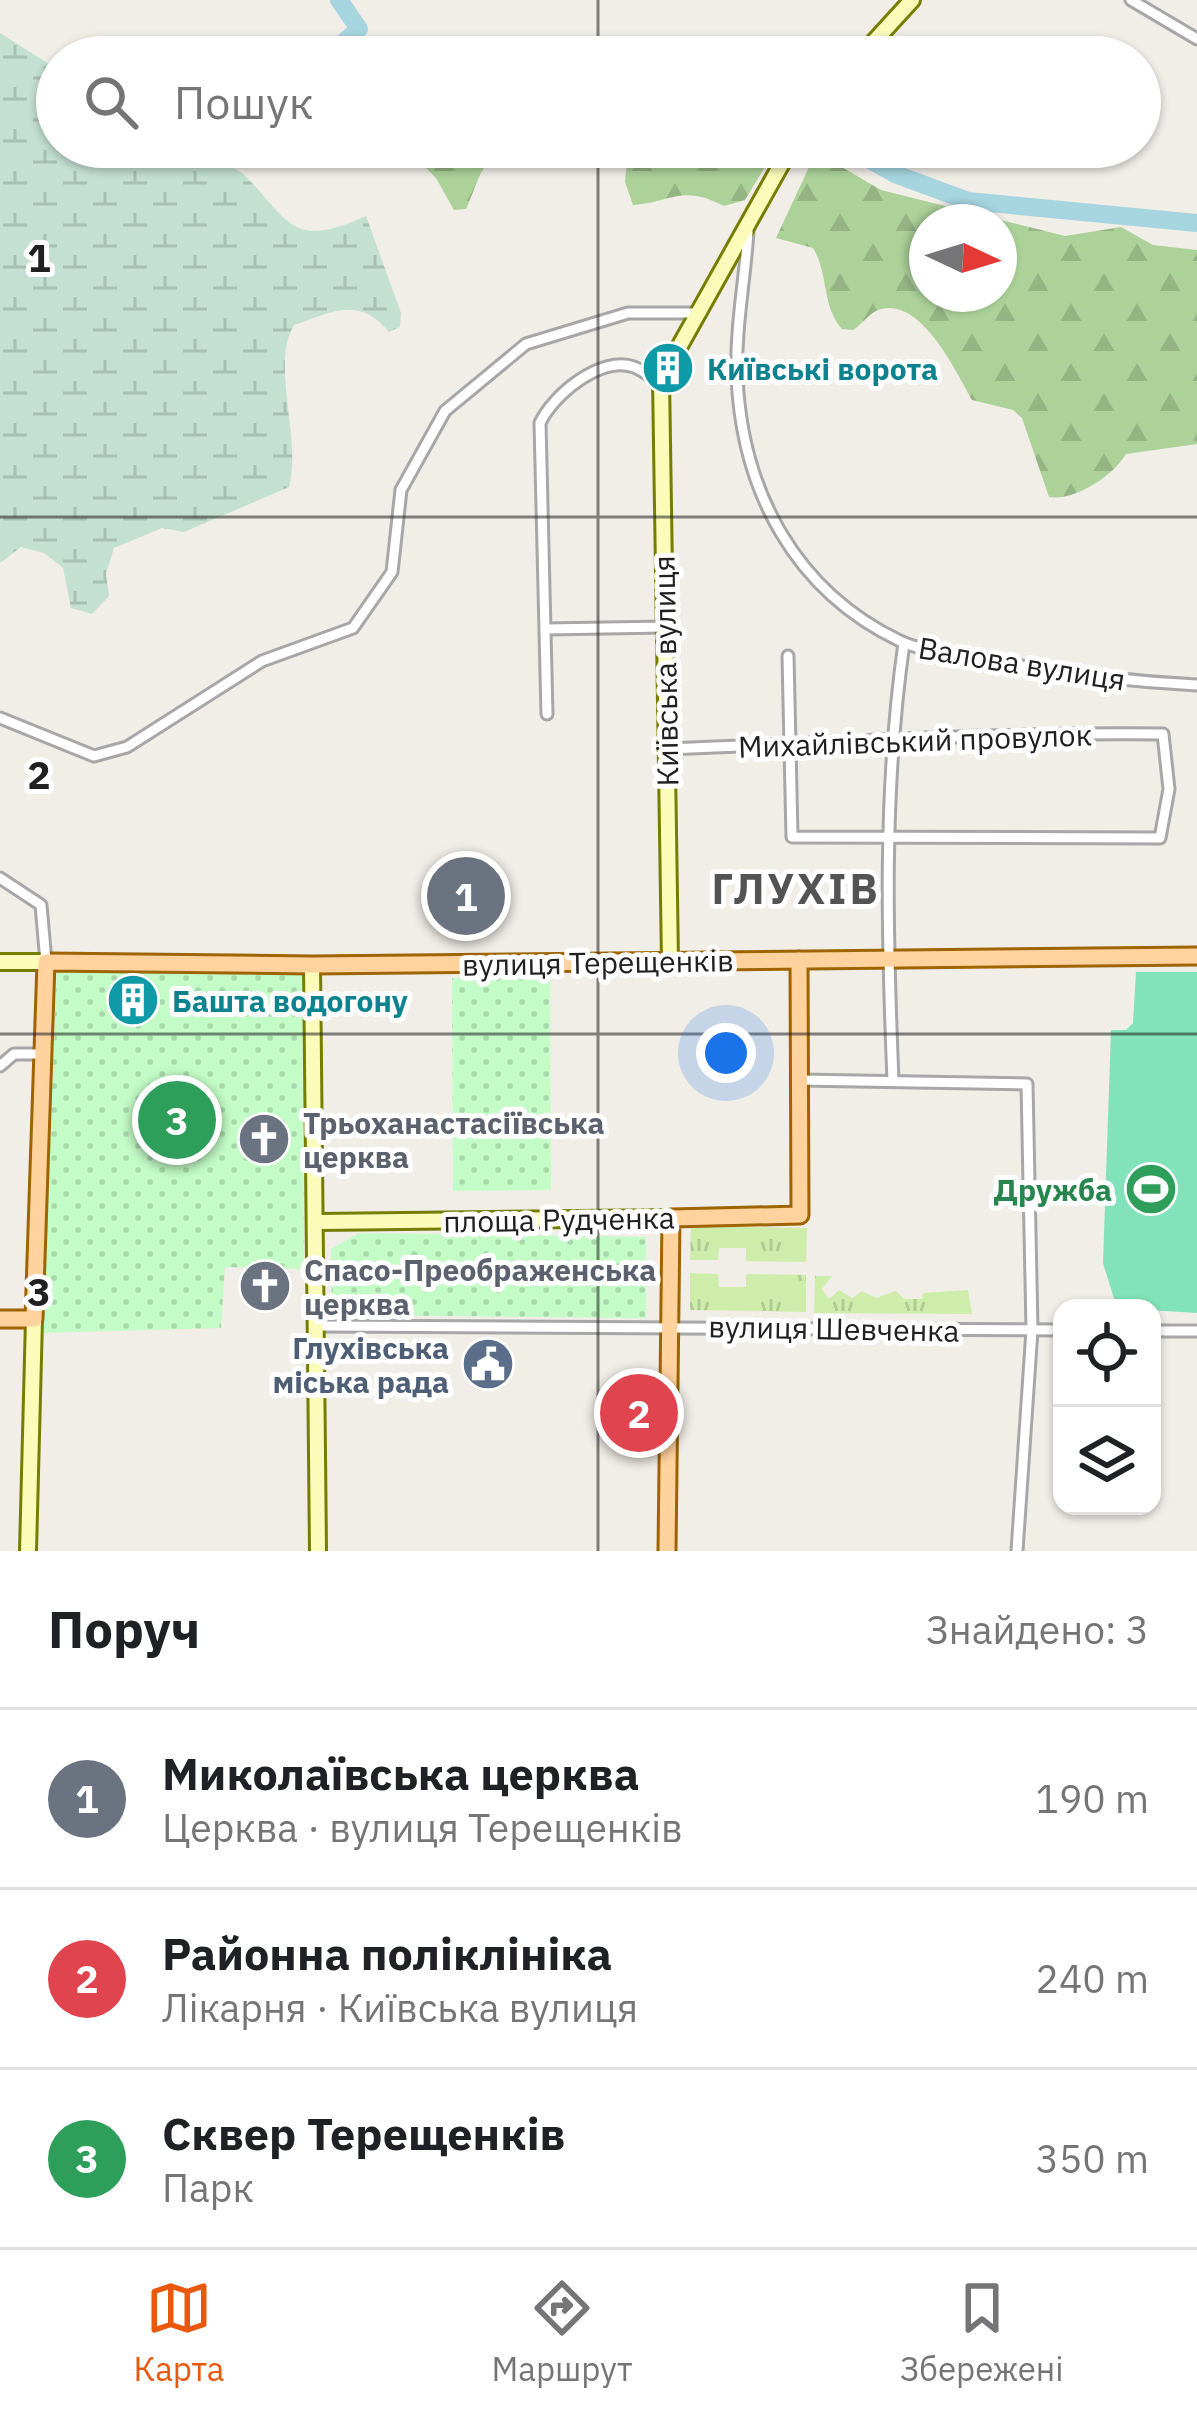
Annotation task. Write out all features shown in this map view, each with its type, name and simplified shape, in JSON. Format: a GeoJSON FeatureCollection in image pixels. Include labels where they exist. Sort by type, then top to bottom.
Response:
{"type":"FeatureCollection","features":[{"type":"Feature","properties":{"kind":"main road","name":"вулиця Терещенків"},"geometry":{"type":"LineString","coordinates":[[46,962],[312,965],[1197,956]]}},
{"type":"Feature","properties":{"kind":"main road"},"geometry":{"type":"LineString","coordinates":[[799,960],[799,1080]]}},
{"type":"Feature","properties":{"kind":"main road"},"geometry":{"type":"LineString","coordinates":[[0,1319],[34,1319],[46,962]]}},
{"type":"Feature","properties":{"kind":"main road","name":"площа Рудченка"},"geometry":{"type":"LineString","coordinates":[[670,1218],[800,1215],[799,1080]]}},
{"type":"Feature","properties":{"kind":"main road"},"geometry":{"type":"LineString","coordinates":[[667,1551],[670,1218]]}},
{"type":"Feature","properties":{"kind":"street"},"geometry":{"type":"LineString","coordinates":[[879,36],[912,0]]}},
{"type":"Feature","properties":{"kind":"street"},"geometry":{"type":"LineString","coordinates":[[1131,0],[1195,34]]}},
{"type":"Feature","properties":{"kind":"street"},"geometry":{"type":"LineString","coordinates":[[673,358],[779,168]]}},
{"type":"Feature","properties":{"kind":"street","name":"Валова вулиця"},"geometry":{"type":"LineString","coordinates":[[749,220],[736,375],[758,496],[817,580],[853,613],[904,644],[1062,675],[1197,685]]}},
{"type":"Feature","properties":{"kind":"street"},"geometry":{"type":"LineString","coordinates":[[0,718],[94,756],[127,747],[262,661],[353,628],[392,572],[401,490],[445,412],[526,344],[628,313],[702,313]]}},
{"type":"Feature","properties":{"kind":"street"},"geometry":{"type":"LineString","coordinates":[[547,714],[540,440],[546,410],[591,372],[615,365],[632,365],[660,380]]}},
{"type":"Feature","properties":{"kind":"street","name":"Київська вулиця"},"geometry":{"type":"LineString","coordinates":[[660,380],[670,961]]}},
{"type":"Feature","properties":{"kind":"street"},"geometry":{"type":"LineString","coordinates":[[547,629],[666,627]]}},
{"type":"Feature","properties":{"kind":"street"},"geometry":{"type":"LineString","coordinates":[[893,1081],[887,839],[890,740],[904,644]]}},
{"type":"Feature","properties":{"kind":"street"},"geometry":{"type":"LineString","coordinates":[[788,656],[792,837],[887,839]]}},
{"type":"Feature","properties":{"kind":"street","name":"Михайлівський провулок"},"geometry":{"type":"LineString","coordinates":[[667,748],[1163,734],[1169,789],[1160,838],[887,839]]}},
{"type":"Feature","properties":{"kind":"street"},"geometry":{"type":"LineString","coordinates":[[0,878],[41,905],[46,962]]}},
{"type":"Feature","properties":{"kind":"street","name":"вулиця Терещенків"},"geometry":{"type":"LineString","coordinates":[[0,962],[46,962]]}},
{"type":"Feature","properties":{"kind":"street"},"geometry":{"type":"LineString","coordinates":[[312,965],[318,1551]]}},
{"type":"Feature","properties":{"kind":"street"},"geometry":{"type":"LineString","coordinates":[[0,1066],[14,1054],[43,1054]]}},
{"type":"Feature","properties":{"kind":"street"},"geometry":{"type":"LineString","coordinates":[[799,1080],[1027,1084],[1033,1330],[1018,1551]]}},
{"type":"Feature","properties":{"kind":"street","name":"площа Рудченка"},"geometry":{"type":"LineString","coordinates":[[318,1222],[670,1218]]}},
{"type":"Feature","properties":{"kind":"street"},"geometry":{"type":"LineString","coordinates":[[28,1551],[34,1319]]}},
{"type":"Feature","properties":{"kind":"street","name":"вулиця Шевченка"},"geometry":{"type":"LineString","coordinates":[[319,1326],[1053,1330]]}},
{"type":"Feature","properties":{"kind":"street"},"geometry":{"type":"LineString","coordinates":[[1161,1331],[1197,1331]]}},
{"type":"Feature","properties":{"kind":"green space"},"geometry":{"type":"Polygon","coordinates":[[[0,33],[36,56],[36,168],[234,168],[282,216],[306,230],[321,231],[366,216],[401,313],[400,327],[389,332],[357,310],[294,325],[285,360],[292,447],[289,487],[184,532],[162,528],[114,548],[106,573],[109,596],[92,614],[71,608],[63,568],[44,553],[21,547],[0,563],[0,33]]]}},
{"type":"Feature","properties":{"kind":"green space"},"geometry":{"type":"Polygon","coordinates":[[[426,168],[484,168],[466,209],[454,210],[426,168]]]}},
{"type":"Feature","properties":{"kind":"green space"},"geometry":{"type":"Polygon","coordinates":[[[626,168],[764,168],[745,200],[724,206],[687,195],[633,205],[625,182],[626,168]]]}},
{"type":"Feature","properties":{"kind":"green space"},"geometry":{"type":"Polygon","coordinates":[[[809,168],[843,168],[881,190],[937,204],[909,204],[909,312],[1017,312],[1017,224],[1065,236],[1121,227],[1153,245],[1197,250],[1197,444],[1126,454],[1092,485],[1070,495],[1049,497],[1022,418],[1013,410],[972,400],[934,338],[907,313],[892,308],[876,311],[853,330],[842,329],[831,310],[813,248],[776,238],[809,168]]]}},
{"type":"Feature","properties":{"kind":"green space"},"geometry":{"type":"Polygon","coordinates":[[[57,971],[302,973],[304,1269],[225,1267],[221,1328],[42,1333],[57,971]]]}},
{"type":"Feature","properties":{"kind":"green space","name":"Дружба"},"geometry":{"type":"Polygon","coordinates":[[[1136,972],[1197,972],[1197,1313],[1161,1311],[1161,1299],[1114,1299],[1103,1263],[1111,1030],[1126,1030],[1133,1023],[1136,972]]]}},
{"type":"Feature","properties":{"kind":"green space"},"geometry":{"type":"Polygon","coordinates":[[[550,977],[551,1190],[453,1191],[452,978],[550,977]]]}},
{"type":"Feature","properties":{"kind":"green space"},"geometry":{"type":"Polygon","coordinates":[[[691,1226],[807,1228],[806,1262],[746,1261],[746,1248],[719,1248],[718,1260],[690,1260],[691,1226]]]}},
{"type":"Feature","properties":{"kind":"green space"},"geometry":{"type":"Polygon","coordinates":[[[359,1233],[646,1237],[646,1318],[332,1315],[331,1249],[359,1233]]]}},
{"type":"Feature","properties":{"kind":"green space"},"geometry":{"type":"Polygon","coordinates":[[[690,1273],[718,1274],[719,1287],[746,1287],[746,1274],[806,1275],[806,1312],[690,1310],[690,1273]]]}},
{"type":"Feature","properties":{"kind":"green space"},"geometry":{"type":"Polygon","coordinates":[[[815,1276],[832,1276],[822,1289],[829,1299],[839,1290],[852,1298],[862,1291],[876,1298],[896,1291],[904,1299],[922,1299],[923,1293],[968,1290],[972,1314],[814,1313],[815,1276]]]}},
{"type":"Feature","properties":{"kind":"waterway"},"geometry":{"type":"LineString","coordinates":[[339,0],[359,29],[351,36]]}},
{"type":"Feature","properties":{"kind":"waterway"},"geometry":{"type":"LineString","coordinates":[[884,168],[968,201],[1197,223]]}},
{"type":"Feature","properties":{"kind":"place","name":"Київські ворота"},"geometry":{"type":"Point","coordinates":[668,368]}},
{"type":"Feature","properties":{"kind":"place","name":"Миколаївська церква"},"geometry":{"type":"Point","coordinates":[466,896]}},
{"type":"Feature","properties":{"kind":"place","name":"Башта водогону"},"geometry":{"type":"Point","coordinates":[133,1000]}},
{"type":"Feature","properties":{"kind":"place","name":"Сквер Терещенків"},"geometry":{"type":"Point","coordinates":[177,1120]}},
{"type":"Feature","properties":{"kind":"place","name":"Трьоханастасіївська церква"},"geometry":{"type":"Point","coordinates":[264,1139]}},
{"type":"Feature","properties":{"kind":"place","name":"Дружба"},"geometry":{"type":"Point","coordinates":[1151,1189]}},
{"type":"Feature","properties":{"kind":"place","name":"Спасо-Преображенська церква"},"geometry":{"type":"Point","coordinates":[265,1286]}},
{"type":"Feature","properties":{"kind":"place","name":"Глухівська міська рада"},"geometry":{"type":"Point","coordinates":[488,1364]}},
{"type":"Feature","properties":{"kind":"place","name":"Районна поліклініка"},"geometry":{"type":"Point","coordinates":[639,1413]}},
{"type":"Feature","properties":{"kind":"district","name":"ГЛУХІВ"},"geometry":{"type":"Point","coordinates":[796,888]}}]}
